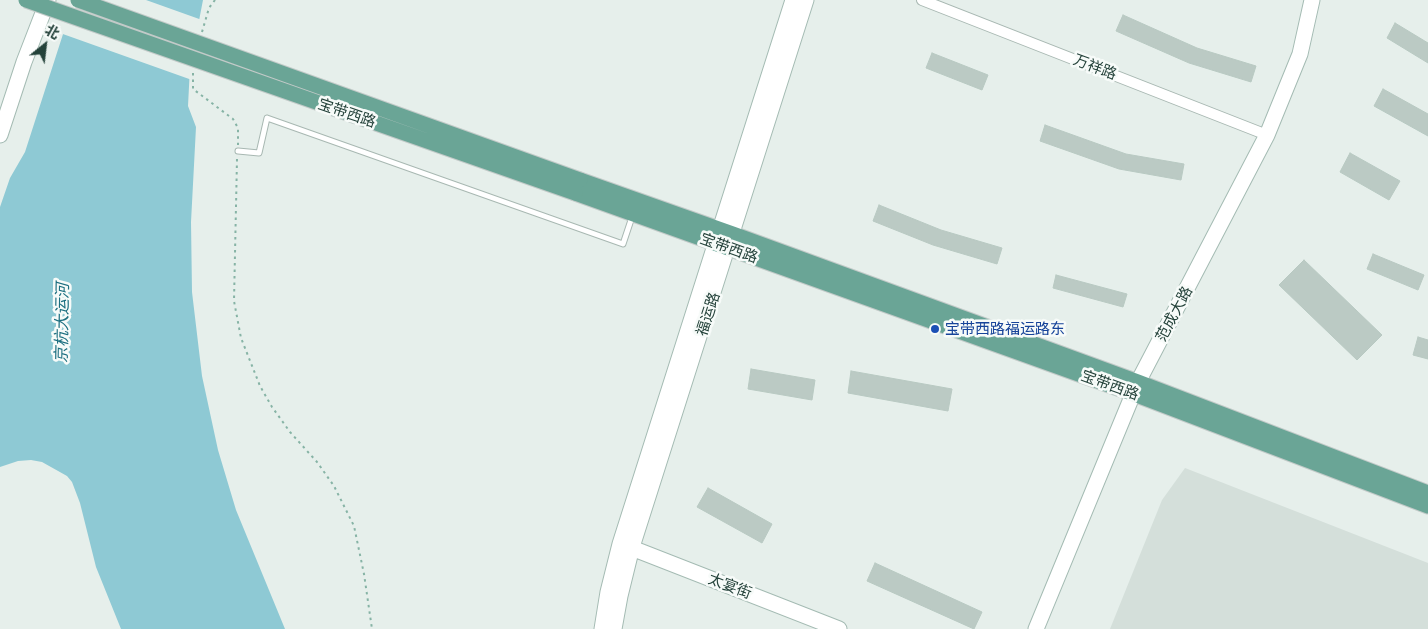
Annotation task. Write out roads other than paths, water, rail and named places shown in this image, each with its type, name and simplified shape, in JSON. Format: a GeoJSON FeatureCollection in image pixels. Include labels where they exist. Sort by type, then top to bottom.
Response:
{"type":"FeatureCollection","features":[{"type":"Feature","properties":{"kind":"main road","name":"宝带西路"},"geometry":{"type":"LineString","coordinates":[[26,0],[577,186],[633,214],[725,239]]}},
{"type":"Feature","properties":{"kind":"main road","name":"宝带西路"},"geometry":{"type":"LineString","coordinates":[[78,0],[577,186],[1428,493]]}},
{"type":"Feature","properties":{"kind":"main road","name":"宝带西路"},"geometry":{"type":"LineString","coordinates":[[1136,388],[1428,506]]}},
{"type":"Feature","properties":{"kind":"street","name":"福运路"},"geometry":{"type":"LineString","coordinates":[[725,239],[793,0]]}},
{"type":"Feature","properties":{"kind":"street","name":"福运路"},"geometry":{"type":"LineString","coordinates":[[602,629],[608,592],[626,546],[725,239],[806,0]]}},
{"type":"Feature","properties":{"kind":"street","name":"万祥路"},"geometry":{"type":"LineString","coordinates":[[922,0],[1268,135]]}},
{"type":"Feature","properties":{"kind":"street","name":"范成大路"},"geometry":{"type":"LineString","coordinates":[[1036,629],[1136,388],[1268,135],[1300,54],[1312,0]]}},
{"type":"Feature","properties":{"kind":"street"},"geometry":{"type":"LineString","coordinates":[[0,135],[24,62]]}},
{"type":"Feature","properties":{"kind":"street","name":"福运路"},"geometry":{"type":"LineString","coordinates":[[614,629],[626,546]]}},
{"type":"Feature","properties":{"kind":"street","name":"太宴街"},"geometry":{"type":"LineString","coordinates":[[626,546],[839,629]]}},
{"type":"Feature","properties":{"kind":"lane"},"geometry":{"type":"LineString","coordinates":[[24,62],[48,0]]}},
{"type":"Feature","properties":{"kind":"lane"},"geometry":{"type":"LineString","coordinates":[[238,151],[260,153],[267,118],[623,244],[633,214]]}},
{"type":"Feature","properties":{"kind":"water","name":"京杭大运河"},"geometry":{"type":"Polygon","coordinates":[[[74,0],[203,0],[190,67],[188,106],[196,127],[191,222],[192,292],[202,376],[218,450],[236,510],[285,629],[121,629],[96,567],[80,503],[72,482],[67,476],[42,462],[31,460],[18,461],[0,467],[0,207],[10,178],[25,152],[74,0]]]}},
{"type":"Feature","properties":{"kind":"place","name":"宝带西路福运路东"},"geometry":{"type":"Point","coordinates":[935,329]}}]}
